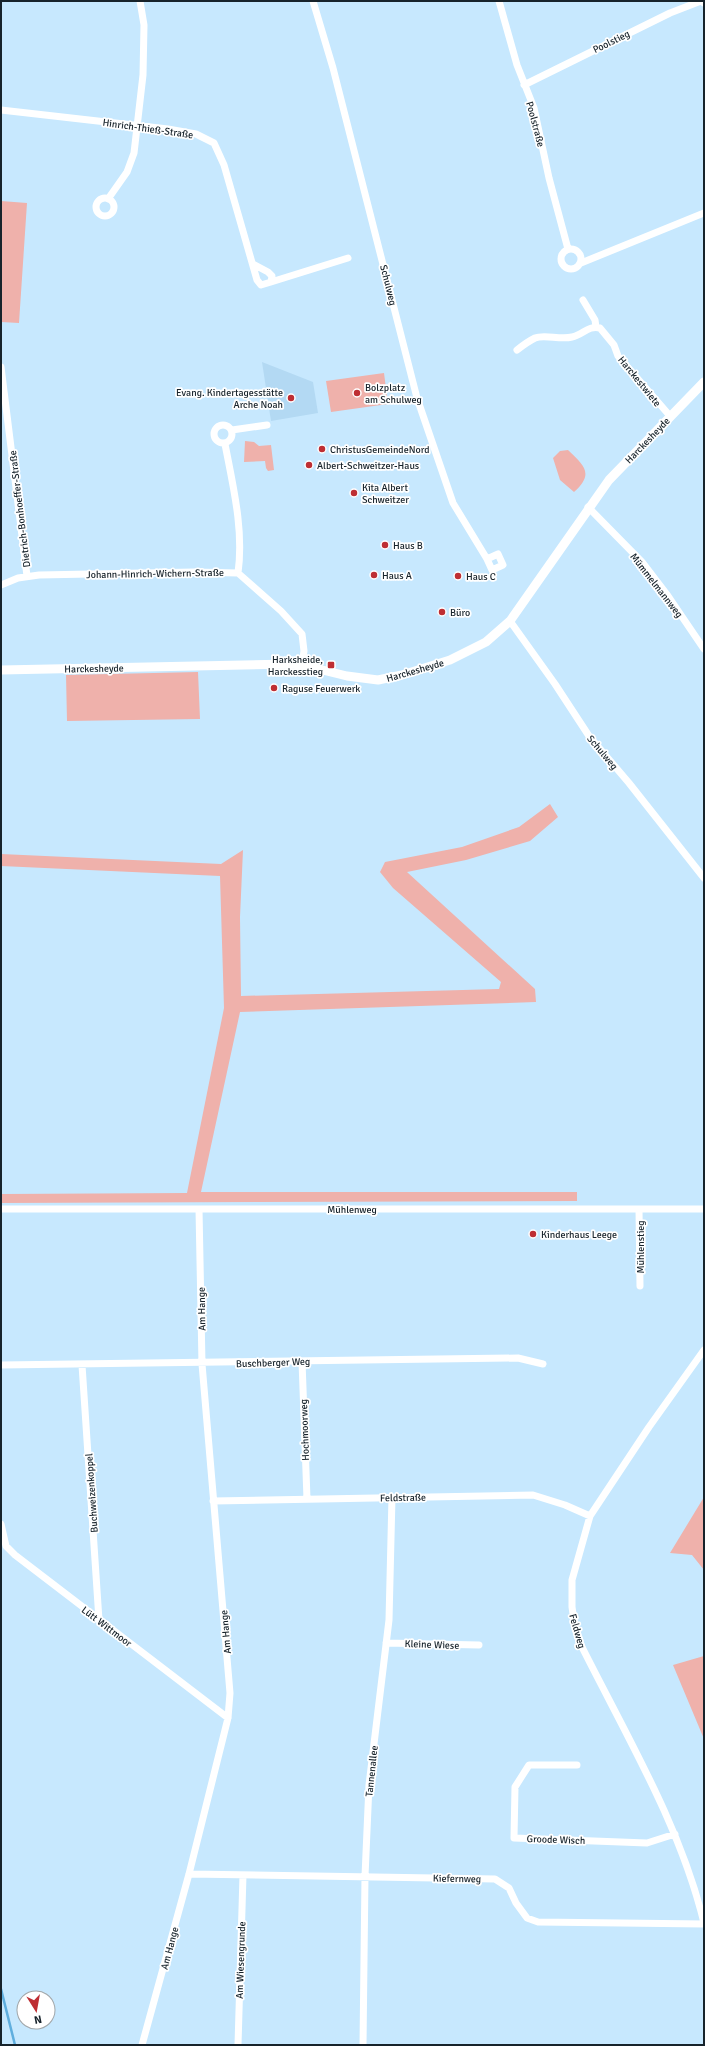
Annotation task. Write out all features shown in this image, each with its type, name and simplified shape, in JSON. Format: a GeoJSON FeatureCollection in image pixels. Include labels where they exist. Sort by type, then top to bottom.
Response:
{"type":"FeatureCollection","features":[{"type":"Feature","properties":{"kind":"main road","name":"Harckesheyde"},"geometry":{"type":"LineString","coordinates":[[1,670],[302,665],[367,680],[402,675],[450,660],[473,650],[495,635],[510,621],[588,507],[609,480],[704,382]]}},
{"type":"Feature","properties":{"kind":"street"},"geometry":{"type":"LineString","coordinates":[[108,199],[129,166],[134,153],[143,75],[144,25],[140,1]]}},
{"type":"Feature","properties":{"kind":"street","name":"Schulweg"},"geometry":{"type":"LineString","coordinates":[[314,1],[335,75],[417,398],[453,503],[487,559]]}},
{"type":"Feature","properties":{"kind":"street","name":"Poolstraße"},"geometry":{"type":"LineString","coordinates":[[499,1],[524,85],[534,108],[549,178],[568,249],[562,254],[561,258],[564,266],[572,269],[581,263],[704,213]]}},
{"type":"Feature","properties":{"kind":"street","name":"Poolstieg"},"geometry":{"type":"LineString","coordinates":[[524,85],[670,13],[701,1]]}},
{"type":"Feature","properties":{"kind":"street","name":"Hinrich-Thieß-Straße"},"geometry":{"type":"LineString","coordinates":[[1,110],[196,134],[214,143],[224,165],[257,280],[261,285],[271,282]]}},
{"type":"Feature","properties":{"kind":"street"},"geometry":{"type":"LineString","coordinates":[[568,249],[573,249],[580,254],[581,263]]}},
{"type":"Feature","properties":{"kind":"street"},"geometry":{"type":"LineString","coordinates":[[253,264],[268,272],[272,276],[271,282],[348,258]]}},
{"type":"Feature","properties":{"kind":"street","name":"Harckestwiete"},"geometry":{"type":"LineString","coordinates":[[583,300],[595,320],[596,327],[605,333],[618,356],[670,416]]}},
{"type":"Feature","properties":{"kind":"street"},"geometry":{"type":"LineString","coordinates":[[517,350],[535,338],[575,337],[590,327],[596,327]]}},
{"type":"Feature","properties":{"kind":"street","name":"Dietrich-Bonhoeffer-Straße"},"geometry":{"type":"LineString","coordinates":[[1,369],[26,576]]}},
{"type":"Feature","properties":{"kind":"street"},"geometry":{"type":"LineString","coordinates":[[232,430],[232,439],[225,444],[221,444],[215,439],[214,434],[216,428],[225,425],[232,430],[267,425]]}},
{"type":"Feature","properties":{"kind":"street"},"geometry":{"type":"LineString","coordinates":[[225,444],[236,502],[241,552],[238,573]]}},
{"type":"Feature","properties":{"kind":"street","name":"Mümmelmannweg"},"geometry":{"type":"LineString","coordinates":[[588,507],[642,562],[668,596],[704,649]]}},
{"type":"Feature","properties":{"kind":"street","name":"Johann-Hinrich-Wichern-Straße"},"geometry":{"type":"LineString","coordinates":[[1,585],[26,576],[185,572],[238,573],[281,611],[302,634],[304,651],[302,665]]}},
{"type":"Feature","properties":{"kind":"street","name":"Schulweg"},"geometry":{"type":"LineString","coordinates":[[510,621],[590,736],[704,878]]}},
{"type":"Feature","properties":{"kind":"street","name":"Mühlenweg"},"geometry":{"type":"LineString","coordinates":[[1,1209],[704,1209]]}},
{"type":"Feature","properties":{"kind":"street","name":"Am Hange"},"geometry":{"type":"LineString","coordinates":[[142,2045],[189,1874],[228,1718],[230,1693],[202,1364],[199,1209]]}},
{"type":"Feature","properties":{"kind":"street","name":"Mühlenstieg"},"geometry":{"type":"LineString","coordinates":[[639,1209],[640,1286]]}},
{"type":"Feature","properties":{"kind":"street","name":"Feldweg"},"geometry":{"type":"LineString","coordinates":[[704,1350],[649,1426],[590,1516],[572,1580],[572,1607],[576,1628],[582,1647],[675,1834],[688,1869],[704,1924]]}},
{"type":"Feature","properties":{"kind":"street","name":"Buschberger Weg"},"geometry":{"type":"LineString","coordinates":[[1,1365],[202,1364],[518,1358],[543,1364]]}},
{"type":"Feature","properties":{"kind":"street","name":"Hochmoorweg"},"geometry":{"type":"LineString","coordinates":[[302,1361],[306,1499]]}},
{"type":"Feature","properties":{"kind":"street","name":"Buchweizenkoppel"},"geometry":{"type":"LineString","coordinates":[[82,1365],[100,1620]]}},
{"type":"Feature","properties":{"kind":"street","name":"Feldstraße"},"geometry":{"type":"LineString","coordinates":[[213,1501],[533,1495],[565,1505],[590,1516]]}},
{"type":"Feature","properties":{"kind":"street","name":"Tannenallee"},"geometry":{"type":"LineString","coordinates":[[363,2045],[365,1876],[369,1785],[391,1590],[392,1497]]}},
{"type":"Feature","properties":{"kind":"street","name":"Lütt Wittmoor"},"geometry":{"type":"LineString","coordinates":[[1,1524],[6,1546],[15,1555],[228,1718]]}},
{"type":"Feature","properties":{"kind":"street","name":"Kleine Wiese"},"geometry":{"type":"LineString","coordinates":[[386,1643],[479,1645]]}},
{"type":"Feature","properties":{"kind":"street","name":"Groode Wisch"},"geometry":{"type":"LineString","coordinates":[[577,1764],[529,1765],[515,1786],[514,1838],[647,1843],[675,1834]]}},
{"type":"Feature","properties":{"kind":"street","name":"Kiefernweg"},"geometry":{"type":"LineString","coordinates":[[189,1874],[495,1879],[509,1888],[516,1903],[527,1918],[538,1922],[704,1924]]}},
{"type":"Feature","properties":{"kind":"street","name":"Am Wiesengrunde"},"geometry":{"type":"LineString","coordinates":[[238,2045],[243,1875]]}},
{"type":"Feature","properties":{"kind":"shaded area"},"geometry":{"type":"Polygon","coordinates":[[[1,201],[27,203],[19,323],[1,322],[1,201]]]}},
{"type":"Feature","properties":{"kind":"shaded area","name":"Evang. Kindertagesstätte Arche Noah"},"geometry":{"type":"Polygon","coordinates":[[[262,362],[313,382],[318,413],[271,421],[262,362]]]}},
{"type":"Feature","properties":{"kind":"shaded area","name":"Bolzplatz am Schulweg"},"geometry":{"type":"Polygon","coordinates":[[[384,373],[388,404],[331,412],[326,381],[384,373]]]}},
{"type":"Feature","properties":{"kind":"shaded area"},"geometry":{"type":"Polygon","coordinates":[[[245,441],[254,442],[259,446],[271,445],[274,470],[268,471],[265,461],[244,462],[245,441]]]}},
{"type":"Feature","properties":{"kind":"shaded area"},"geometry":{"type":"Polygon","coordinates":[[[568,450],[579,461],[585,470],[584,480],[574,492],[560,480],[553,458],[560,451],[568,450]]]}},
{"type":"Feature","properties":{"kind":"shaded area"},"geometry":{"type":"Polygon","coordinates":[[[198,672],[200,719],[67,721],[66,675],[198,672]]]}},
{"type":"Feature","properties":{"kind":"shaded area"},"geometry":{"type":"Polygon","coordinates":[[[550,804],[558,817],[530,841],[466,860],[407,872],[535,989],[536,1002],[240,1012],[201,1192],[577,1192],[577,1201],[1,1203],[1,1194],[187,1193],[224,1008],[220,876],[1,866],[1,854],[221,864],[243,850],[240,917],[241,996],[499,989],[501,982],[393,888],[380,872],[385,862],[462,847],[519,827],[550,804]]]}},
{"type":"Feature","properties":{"kind":"shaded area"},"geometry":{"type":"Polygon","coordinates":[[[704,1497],[704,1570],[692,1555],[670,1553],[704,1497]]]}},
{"type":"Feature","properties":{"kind":"shaded area"},"geometry":{"type":"Polygon","coordinates":[[[704,1656],[704,1739],[673,1665],[704,1656]]]}},
{"type":"Feature","properties":{"kind":"waterway"},"geometry":{"type":"LineString","coordinates":[[1,1989],[15,2045]]}},
{"type":"Feature","properties":{"kind":"place","name":"Bolzplatz am Schulweg"},"geometry":{"type":"Point","coordinates":[357,393]}},
{"type":"Feature","properties":{"kind":"place","name":"Evang. Kindertagesstätte Arche Noah"},"geometry":{"type":"Point","coordinates":[291,398]}},
{"type":"Feature","properties":{"kind":"place","name":"ChristusGemeindeNord"},"geometry":{"type":"Point","coordinates":[322,449]}},
{"type":"Feature","properties":{"kind":"place","name":"Albert-Schweitzer-Haus"},"geometry":{"type":"Point","coordinates":[309,465]}},
{"type":"Feature","properties":{"kind":"place","name":"Kita Albert Schweitzer"},"geometry":{"type":"Point","coordinates":[354,493]}},
{"type":"Feature","properties":{"kind":"place","name":"Haus B"},"geometry":{"type":"Point","coordinates":[385,545]}},
{"type":"Feature","properties":{"kind":"place","name":"Haus A"},"geometry":{"type":"Point","coordinates":[374,575]}},
{"type":"Feature","properties":{"kind":"place","name":"Haus C"},"geometry":{"type":"Point","coordinates":[458,576]}},
{"type":"Feature","properties":{"kind":"place","name":"Büro"},"geometry":{"type":"Point","coordinates":[442,612]}},
{"type":"Feature","properties":{"kind":"place","name":"Harksheide, Harckesstieg"},"geometry":{"type":"Point","coordinates":[331,665]}},
{"type":"Feature","properties":{"kind":"place","name":"Raguse Feuerwerk"},"geometry":{"type":"Point","coordinates":[274,688]}},
{"type":"Feature","properties":{"kind":"place","name":"Kinderhaus Leege"},"geometry":{"type":"Point","coordinates":[533,1234]}}]}
